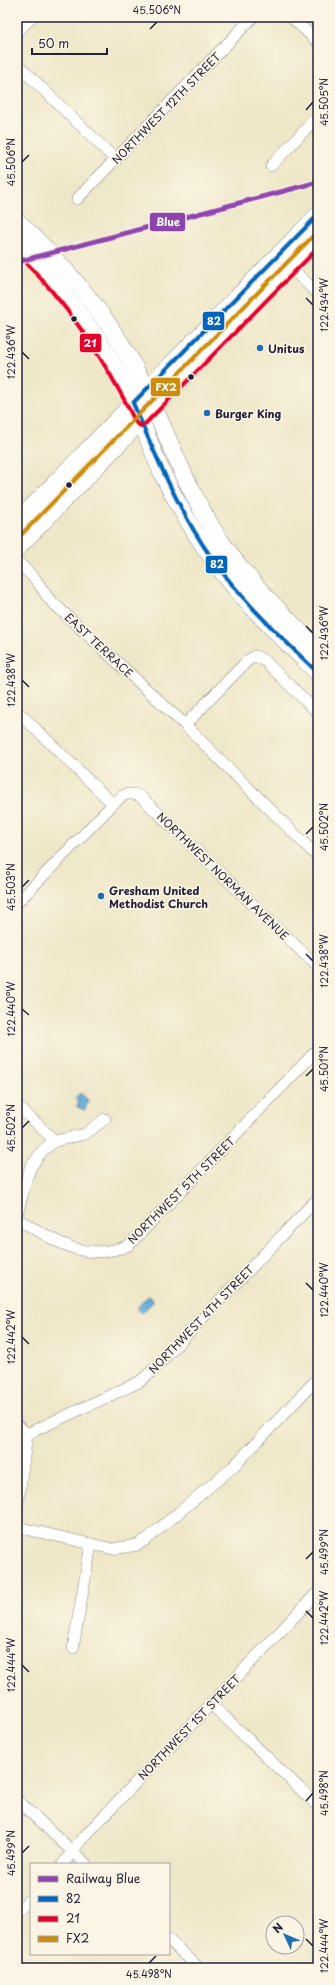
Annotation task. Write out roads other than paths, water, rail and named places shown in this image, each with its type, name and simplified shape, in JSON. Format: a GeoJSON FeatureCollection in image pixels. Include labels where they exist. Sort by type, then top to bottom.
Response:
{"type":"FeatureCollection","features":[{"type":"Feature","properties":{"kind":"main road"},"geometry":{"type":"LineString","coordinates":[[17,548],[154,407],[285,261],[318,215]]}},
{"type":"Feature","properties":{"kind":"main road"},"geometry":{"type":"LineString","coordinates":[[17,221],[67,271],[99,310],[121,343],[154,407],[182,474],[216,534],[263,594],[318,650]]}},
{"type":"Feature","properties":{"kind":"main road"},"geometry":{"type":"LineString","coordinates":[[20,513],[146,390],[285,261],[318,238]]}},
{"type":"Feature","properties":{"kind":"main road"},"geometry":{"type":"LineString","coordinates":[[17,244],[49,277],[84,320],[106,352],[141,420],[164,477],[200,540],[230,582],[257,612],[318,674]]}},
{"type":"Feature","properties":{"kind":"street"},"geometry":{"type":"LineString","coordinates":[[17,32],[32,17]]}},
{"type":"Feature","properties":{"kind":"street","name":"NORTHWEST 12TH STREET"},"geometry":{"type":"LineString","coordinates":[[77,199],[253,17]]}},
{"type":"Feature","properties":{"kind":"street"},"geometry":{"type":"LineString","coordinates":[[291,17],[318,42]]}},
{"type":"Feature","properties":{"kind":"street"},"geometry":{"type":"LineString","coordinates":[[17,64],[116,160]]}},
{"type":"Feature","properties":{"kind":"street"},"geometry":{"type":"LineString","coordinates":[[271,166],[318,116]]}},
{"type":"Feature","properties":{"kind":"street"},"geometry":{"type":"LineString","coordinates":[[285,261],[318,294]]}},
{"type":"Feature","properties":{"kind":"street","name":"EAST TERRACE"},"geometry":{"type":"LineString","coordinates":[[17,561],[36,580],[49,599],[184,725],[318,857]]}},
{"type":"Feature","properties":{"kind":"street"},"geometry":{"type":"LineString","coordinates":[[184,725],[248,660],[255,656],[266,661],[318,713]]}},
{"type":"Feature","properties":{"kind":"street"},"geometry":{"type":"LineString","coordinates":[[17,711],[113,804],[17,903]]}},
{"type":"Feature","properties":{"kind":"street","name":"NORTHWEST NORMAN AVENUE"},"geometry":{"type":"LineString","coordinates":[[113,804],[124,794],[132,793],[140,796],[318,967]]}},
{"type":"Feature","properties":{"kind":"street","name":"NORTHWEST 5TH STREET"},"geometry":{"type":"LineString","coordinates":[[17,1220],[69,1247],[82,1251],[106,1252],[129,1245],[318,1049]]}},
{"type":"Feature","properties":{"kind":"street"},"geometry":{"type":"LineString","coordinates":[[17,1105],[55,1142]]}},
{"type":"Feature","properties":{"kind":"street"},"geometry":{"type":"LineString","coordinates":[[17,1214],[30,1168],[43,1150],[55,1142],[85,1134],[105,1119]]}},
{"type":"Feature","properties":{"kind":"street","name":"NORTHWEST 4TH STREET"},"geometry":{"type":"LineString","coordinates":[[26,1434],[139,1382],[150,1373],[318,1198]]}},
{"type":"Feature","properties":{"kind":"street"},"geometry":{"type":"LineString","coordinates":[[17,1527],[113,1549],[125,1548],[147,1539],[233,1467],[318,1378]]}},
{"type":"Feature","properties":{"kind":"street"},"geometry":{"type":"LineString","coordinates":[[17,1425],[26,1434],[17,1510]]}},
{"type":"Feature","properties":{"kind":"street"},"geometry":{"type":"LineString","coordinates":[[73,1648],[91,1544]]}},
{"type":"Feature","properties":{"kind":"street","name":"NORTHWEST 1ST STREET"},"geometry":{"type":"LineString","coordinates":[[64,1863],[72,1850],[318,1592]]}},
{"type":"Feature","properties":{"kind":"street"},"geometry":{"type":"LineString","coordinates":[[211,1704],[318,1806]]}},
{"type":"Feature","properties":{"kind":"street"},"geometry":{"type":"LineString","coordinates":[[17,1800],[85,1863]]}},
{"type":"Feature","properties":{"kind":"street"},"geometry":{"type":"LineString","coordinates":[[17,1912],[30,1899]]}},
{"type":"Feature","properties":{"kind":"street"},"geometry":{"type":"LineString","coordinates":[[170,1941],[199,1968]]}},
{"type":"Feature","properties":{"kind":"water"},"geometry":{"type":"Polygon","coordinates":[[[80,1093],[88,1100],[85,1110],[77,1107],[78,1102],[75,1098],[80,1093]]]}},
{"type":"Feature","properties":{"kind":"water"},"geometry":{"type":"Polygon","coordinates":[[[148,1296],[154,1301],[142,1313],[137,1308],[148,1296]]]}},
{"type":"Feature","properties":{"kind":"rail line","name":"Blue"},"geometry":{"type":"LineString","coordinates":[[17,262],[318,182]]}},
{"type":"Feature","properties":{"kind":"place","name":"Unitus"},"geometry":{"type":"Point","coordinates":[260,348]}},
{"type":"Feature","properties":{"kind":"place","name":"Burger King"},"geometry":{"type":"Point","coordinates":[207,413]}},
{"type":"Feature","properties":{"kind":"place","name":"Gresham United Methodist Church"},"geometry":{"type":"Point","coordinates":[101,896]}}]}
